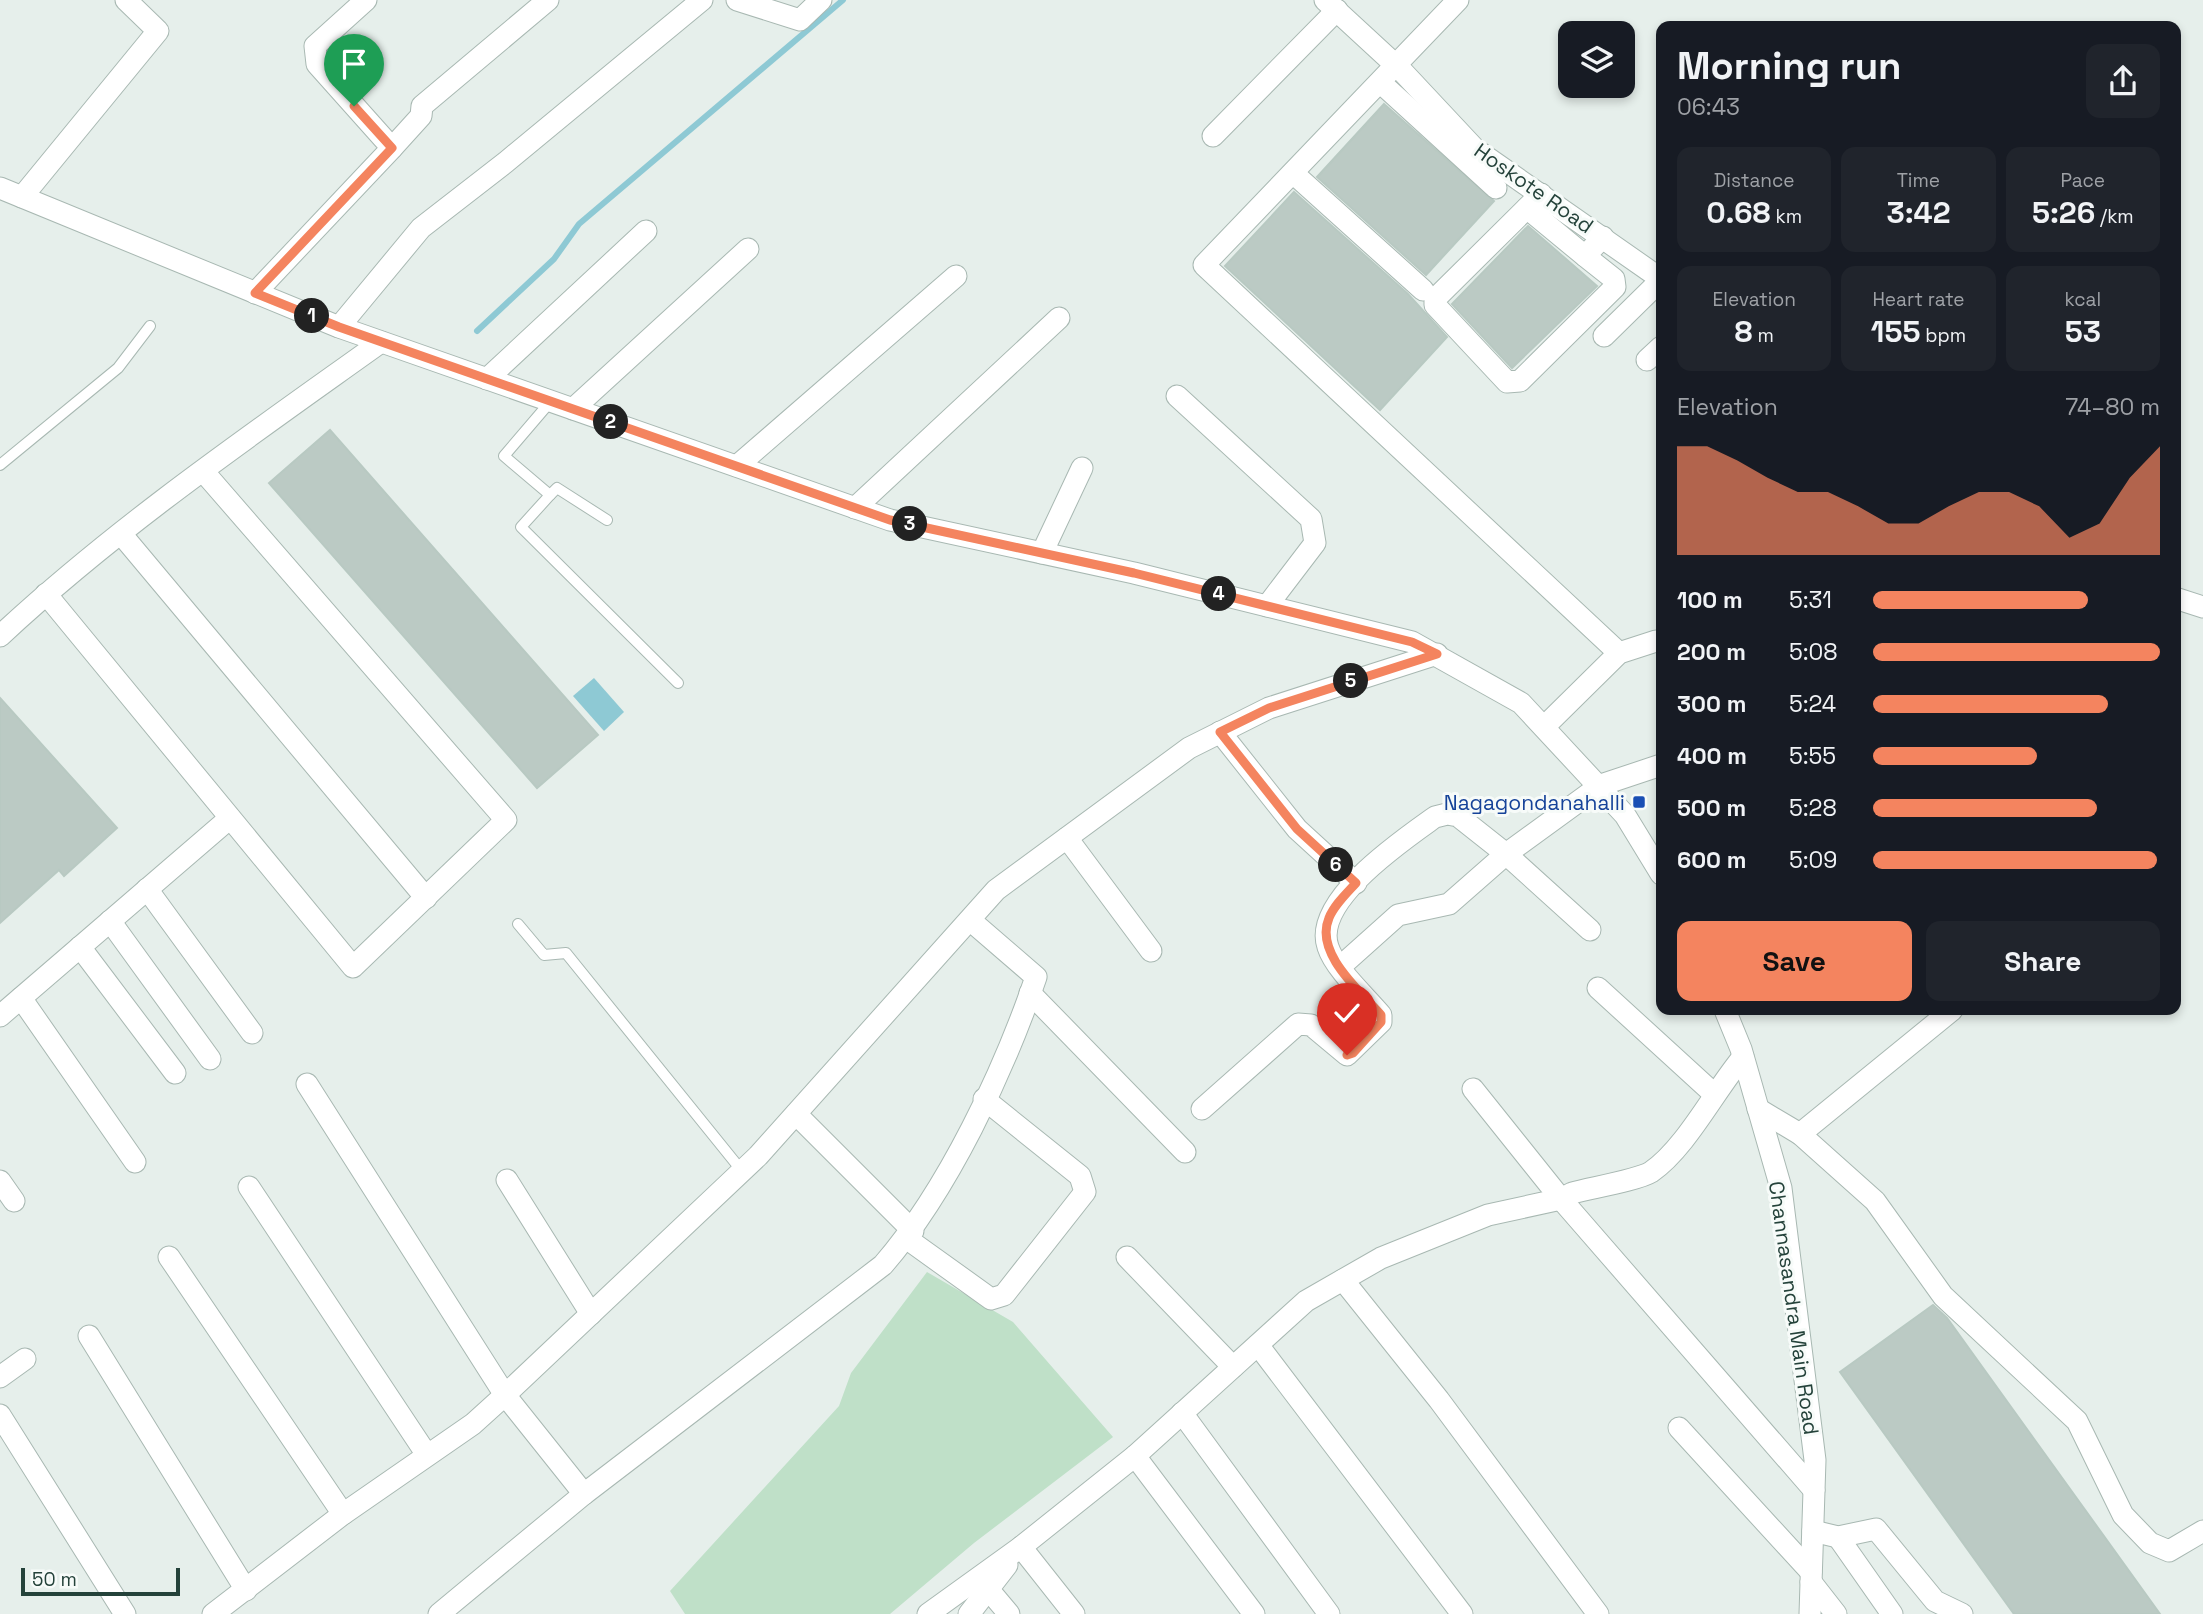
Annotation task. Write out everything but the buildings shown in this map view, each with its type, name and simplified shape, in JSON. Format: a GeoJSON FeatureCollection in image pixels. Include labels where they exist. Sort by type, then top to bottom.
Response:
{"type":"FeatureCollection","features":[{"type":"Feature","properties":{"kind":"street"},"geometry":{"type":"LineString","coordinates":[[366,0],[315,46],[317,64],[392,148]]}},
{"type":"Feature","properties":{"kind":"street"},"geometry":{"type":"LineString","coordinates":[[255,293],[421,116],[422,106],[548,0]]}},
{"type":"Feature","properties":{"kind":"street"},"geometry":{"type":"LineString","coordinates":[[339,327],[421,228],[506,162],[702,0]]}},
{"type":"Feature","properties":{"kind":"street"},"geometry":{"type":"LineString","coordinates":[[737,0],[800,20],[821,0]]}},
{"type":"Feature","properties":{"kind":"street"},"geometry":{"type":"LineString","coordinates":[[1458,0],[1204,265],[1619,653]]}},
{"type":"Feature","properties":{"kind":"street"},"geometry":{"type":"LineString","coordinates":[[22,197],[158,31],[140,5]]}},
{"type":"Feature","properties":{"kind":"street"},"geometry":{"type":"LineString","coordinates":[[1213,136],[1331,5]]}},
{"type":"Feature","properties":{"kind":"street","name":"Hoskote Road"},"geometry":{"type":"LineString","coordinates":[[1331,5],[1397,66],[1475,149],[1534,201],[1603,237],[1656,275]]}},
{"type":"Feature","properties":{"kind":"street"},"geometry":{"type":"LineString","coordinates":[[1381,83],[1496,188]]}},
{"type":"Feature","properties":{"kind":"street"},"geometry":{"type":"LineString","coordinates":[[1293,173],[1423,290]]}},
{"type":"Feature","properties":{"kind":"street"},"geometry":{"type":"LineString","coordinates":[[0,188],[339,327],[890,520],[1042,553],[1412,642],[1521,704],[1601,785],[1625,815],[1656,866]]}},
{"type":"Feature","properties":{"kind":"street"},"geometry":{"type":"LineString","coordinates":[[1534,201],[1586,256],[1614,279],[1615,287],[1520,381],[1507,382],[1435,305],[1434,299],[1534,201]]}},
{"type":"Feature","properties":{"kind":"street"},"geometry":{"type":"LineString","coordinates":[[487,379],[646,231]]}},
{"type":"Feature","properties":{"kind":"street"},"geometry":{"type":"LineString","coordinates":[[1586,256],[1603,237]]}},
{"type":"Feature","properties":{"kind":"street"},"geometry":{"type":"LineString","coordinates":[[573,409],[748,249]]}},
{"type":"Feature","properties":{"kind":"street"},"geometry":{"type":"LineString","coordinates":[[737,466],[956,276]]}},
{"type":"Feature","properties":{"kind":"street"},"geometry":{"type":"LineString","coordinates":[[1604,336],[1656,284]]}},
{"type":"Feature","properties":{"kind":"street"},"geometry":{"type":"LineString","coordinates":[[855,508],[1059,318]]}},
{"type":"Feature","properties":{"kind":"street"},"geometry":{"type":"LineString","coordinates":[[0,636],[46,594],[203,471],[381,342]]}},
{"type":"Feature","properties":{"kind":"street"},"geometry":{"type":"LineString","coordinates":[[1177,396],[1311,519],[1315,543],[1267,606]]}},
{"type":"Feature","properties":{"kind":"street"},"geometry":{"type":"LineString","coordinates":[[1042,553],[1082,468]]}},
{"type":"Feature","properties":{"kind":"street"},"geometry":{"type":"LineString","coordinates":[[46,594],[353,967],[506,820],[203,471]]}},
{"type":"Feature","properties":{"kind":"street"},"geometry":{"type":"LineString","coordinates":[[122,535],[426,898]]}},
{"type":"Feature","properties":{"kind":"street"},"geometry":{"type":"LineString","coordinates":[[1544,727],[1619,653],[1656,641]]}},
{"type":"Feature","properties":{"kind":"street"},"geometry":{"type":"LineString","coordinates":[[213,1614],[343,1514],[472,1424],[505,1395],[742,1171],[796,1115],[996,890],[1189,748],[1269,708],[1437,654]]}},
{"type":"Feature","properties":{"kind":"street"},"geometry":{"type":"LineString","coordinates":[[1220,732],[1297,829],[1356,883]]}},
{"type":"Feature","properties":{"kind":"street"},"geometry":{"type":"LineString","coordinates":[[1340,966],[1392,918],[1408,912],[1446,906],[1506,853],[1601,785],[1656,767]]}},
{"type":"Feature","properties":{"kind":"street"},"geometry":{"type":"LineString","coordinates":[[1202,1109],[1298,1024],[1311,1026],[1347,1055],[1353,1053],[1381,1022],[1381,1015],[1328,949],[1325,934],[1329,917],[1366,870],[1435,817],[1447,814],[1458,816],[1506,853],[1590,930]]}},
{"type":"Feature","properties":{"kind":"street"},"geometry":{"type":"LineString","coordinates":[[0,1016],[230,818]]}},
{"type":"Feature","properties":{"kind":"street"},"geometry":{"type":"LineString","coordinates":[[1067,838],[1152,951]]}},
{"type":"Feature","properties":{"kind":"street"},"geometry":{"type":"LineString","coordinates":[[147,889],[252,1033]]}},
{"type":"Feature","properties":{"kind":"street"},"geometry":{"type":"LineString","coordinates":[[439,1614],[584,1494],[883,1265],[909,1234],[984,1099],[1036,977],[970,920]]}},
{"type":"Feature","properties":{"kind":"street"},"geometry":{"type":"LineString","coordinates":[[110,921],[210,1059]]}},
{"type":"Feature","properties":{"kind":"street"},"geometry":{"type":"LineString","coordinates":[[80,947],[175,1073]]}},
{"type":"Feature","properties":{"kind":"street"},"geometry":{"type":"LineString","coordinates":[[1598,988],[1714,1094]]}},
{"type":"Feature","properties":{"kind":"street"},"geometry":{"type":"LineString","coordinates":[[1030,992],[1185,1152]]}},
{"type":"Feature","properties":{"kind":"street"},"geometry":{"type":"LineString","coordinates":[[21,998],[135,1162]]}},
{"type":"Feature","properties":{"kind":"street","name":"Channasandra Main Road"},"geometry":{"type":"LineString","coordinates":[[1727,1015],[1743,1057],[1781,1188],[1815,1460],[1810,1614]]}},
{"type":"Feature","properties":{"kind":"street"},"geometry":{"type":"LineString","coordinates":[[1800,1135],[1946,1015]]}},
{"type":"Feature","properties":{"kind":"street"},"geometry":{"type":"LineString","coordinates":[[928,1614],[1021,1547],[1135,1456],[1306,1301],[1381,1258],[1488,1215],[1561,1199],[1572,1193],[1650,1172],[1687,1134],[1743,1057]]}},
{"type":"Feature","properties":{"kind":"street"},"geometry":{"type":"LineString","coordinates":[[307,1084],[505,1395],[584,1494]]}},
{"type":"Feature","properties":{"kind":"street"},"geometry":{"type":"LineString","coordinates":[[1473,1089],[1561,1199],[1814,1490]]}},
{"type":"Feature","properties":{"kind":"street"},"geometry":{"type":"LineString","coordinates":[[796,1115],[909,1234],[991,1299],[1004,1295],[1085,1192],[1080,1177],[984,1099]]}},
{"type":"Feature","properties":{"kind":"street"},"geometry":{"type":"LineString","coordinates":[[1758,1108],[1800,1135],[1875,1201],[1943,1296],[2077,1421],[2123,1515],[2150,1543],[2169,1551],[2203,1533]]}},
{"type":"Feature","properties":{"kind":"street"},"geometry":{"type":"LineString","coordinates":[[507,1180],[591,1314]]}},
{"type":"Feature","properties":{"kind":"street"},"geometry":{"type":"LineString","coordinates":[[0,1181],[14,1200]]}},
{"type":"Feature","properties":{"kind":"street"},"geometry":{"type":"LineString","coordinates":[[249,1187],[427,1455]]}},
{"type":"Feature","properties":{"kind":"street"},"geometry":{"type":"LineString","coordinates":[[169,1257],[343,1514]]}},
{"type":"Feature","properties":{"kind":"street"},"geometry":{"type":"LineString","coordinates":[[1126,1257],[1233,1367]]}},
{"type":"Feature","properties":{"kind":"street"},"geometry":{"type":"LineString","coordinates":[[1343,1280],[1439,1400],[1598,1614]]}},
{"type":"Feature","properties":{"kind":"street"},"geometry":{"type":"LineString","coordinates":[[89,1336],[246,1590]]}},
{"type":"Feature","properties":{"kind":"street"},"geometry":{"type":"LineString","coordinates":[[1258,1345],[1462,1614]]}},
{"type":"Feature","properties":{"kind":"street"},"geometry":{"type":"LineString","coordinates":[[0,1377],[25,1359]]}},
{"type":"Feature","properties":{"kind":"street"},"geometry":{"type":"LineString","coordinates":[[1182,1413],[1329,1614]]}},
{"type":"Feature","properties":{"kind":"street"},"geometry":{"type":"LineString","coordinates":[[0,1415],[125,1614]]}},
{"type":"Feature","properties":{"kind":"street"},"geometry":{"type":"LineString","coordinates":[[1679,1428],[1811,1577],[1836,1614]]}},
{"type":"Feature","properties":{"kind":"street"},"geometry":{"type":"LineString","coordinates":[[1135,1456],[1254,1614]]}},
{"type":"Feature","properties":{"kind":"street"},"geometry":{"type":"LineString","coordinates":[[1813,1531],[1838,1537],[1876,1528],[1935,1601],[1962,1614]]}},
{"type":"Feature","properties":{"kind":"street"},"geometry":{"type":"LineString","coordinates":[[1838,1537],[1892,1614]]}},
{"type":"Feature","properties":{"kind":"street"},"geometry":{"type":"LineString","coordinates":[[969,1614],[1021,1547]]}},
{"type":"Feature","properties":{"kind":"street"},"geometry":{"type":"LineString","coordinates":[[1021,1547],[1074,1614]]}},
{"type":"Feature","properties":{"kind":"street"},"geometry":{"type":"LineString","coordinates":[[988,1589],[1009,1614]]}},
{"type":"Feature","properties":{"kind":"lane"},"geometry":{"type":"LineString","coordinates":[[0,465],[118,368],[150,326]]}},
{"type":"Feature","properties":{"kind":"lane"},"geometry":{"type":"LineString","coordinates":[[550,495],[504,456],[551,401]]}},
{"type":"Feature","properties":{"kind":"lane"},"geometry":{"type":"LineString","coordinates":[[607,520],[556,488],[521,527],[678,683]]}},
{"type":"Feature","properties":{"kind":"lane"},"geometry":{"type":"LineString","coordinates":[[518,924],[544,956],[566,953],[742,1171]]}},
{"type":"Feature","properties":{"kind":"green space"},"geometry":{"type":"Polygon","coordinates":[[[927,1272],[1013,1322],[1113,1437],[974,1543],[890,1614],[685,1614],[670,1591],[839,1406],[851,1373],[927,1272]]]}},
{"type":"Feature","properties":{"kind":"water"},"geometry":{"type":"Polygon","coordinates":[[[594,678],[624,712],[604,731],[573,696],[594,678]]]}},
{"type":"Feature","properties":{"kind":"waterway"},"geometry":{"type":"LineString","coordinates":[[477,331],[554,259],[579,224],[843,0]]}},
{"type":"Feature","properties":{"kind":"place","name":"Nagagondanahalli"},"geometry":{"type":"Point","coordinates":[1639,802]}},
{"type":"Feature","properties":{"kind":"route"},"geometry":{"type":"LineString","coordinates":[[354,106],[392,148],[255,293],[339,327],[890,520],[1134,573],[1412,642],[1437,654],[1269,708],[1220,732],[1297,829],[1356,883],[1329,917],[1325,934],[1328,949],[1381,1015],[1381,1022],[1353,1053],[1347,1055]]}}]}
